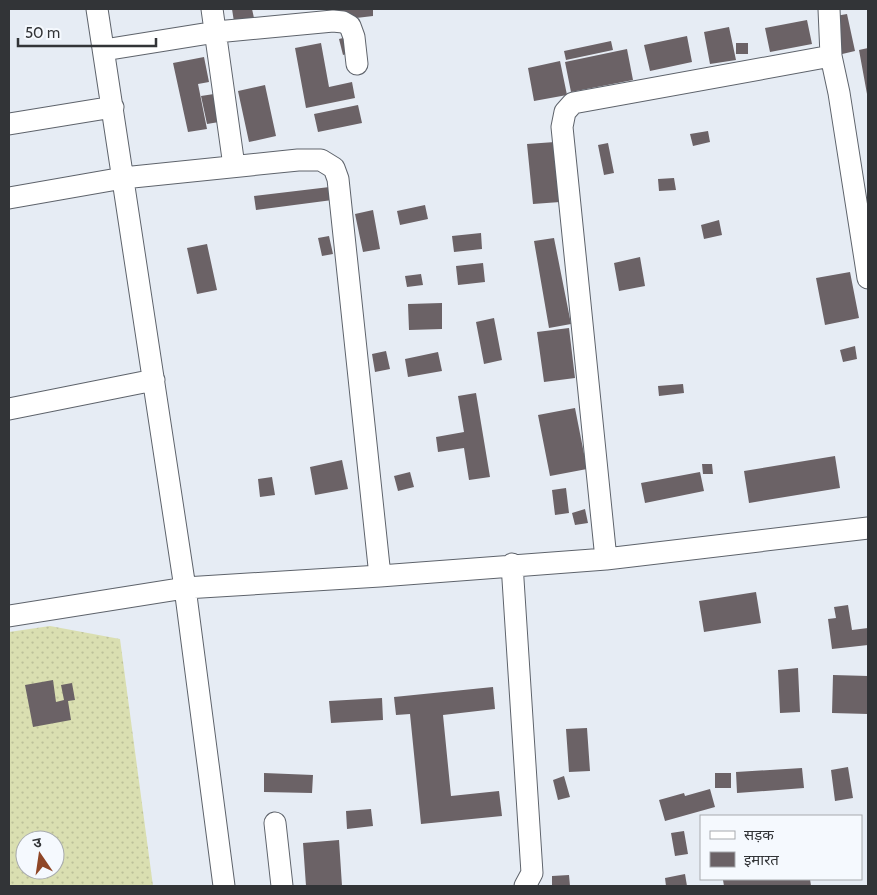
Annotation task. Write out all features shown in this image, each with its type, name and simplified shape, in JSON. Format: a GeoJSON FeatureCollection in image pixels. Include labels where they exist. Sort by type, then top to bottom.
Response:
{"type":"FeatureCollection","features":[{"type":"Feature","properties":{"kind":"street"},"geometry":{"type":"LineString","coordinates":[[97,9],[185,588],[224,886]]}},
{"type":"Feature","properties":{"kind":"street"},"geometry":{"type":"LineString","coordinates":[[212,9],[234,166]]}},
{"type":"Feature","properties":{"kind":"street"},"geometry":{"type":"LineString","coordinates":[[829,9],[831,56],[839,93],[868,278]]}},
{"type":"Feature","properties":{"kind":"street"},"geometry":{"type":"LineString","coordinates":[[104,50],[216,32],[333,21],[343,22],[350,26],[354,37],[357,64]]}},
{"type":"Feature","properties":{"kind":"street"},"geometry":{"type":"LineString","coordinates":[[606,558],[562,127],[565,112],[572,103],[831,56]]}},
{"type":"Feature","properties":{"kind":"street"},"geometry":{"type":"LineString","coordinates":[[9,124],[113,107]]}},
{"type":"Feature","properties":{"kind":"street"},"geometry":{"type":"LineString","coordinates":[[9,198],[123,178],[298,160],[321,160],[334,168],[339,189],[380,576]]}},
{"type":"Feature","properties":{"kind":"street"},"geometry":{"type":"LineString","coordinates":[[9,409],[154,380]]}},
{"type":"Feature","properties":{"kind":"street"},"geometry":{"type":"LineString","coordinates":[[9,616],[185,588],[380,576],[606,558],[868,528]]}},
{"type":"Feature","properties":{"kind":"street"},"geometry":{"type":"LineString","coordinates":[[512,564],[532,873],[526,886]]}},
{"type":"Feature","properties":{"kind":"street"},"geometry":{"type":"LineString","coordinates":[[275,823],[282,886]]}},
{"type":"Feature","properties":{"kind":"green space"},"geometry":{"type":"Polygon","coordinates":[[[50,626],[120,639],[153,886],[9,886],[9,632],[50,626]]]}},
{"type":"Feature","properties":{"kind":"building"},"geometry":{"type":"Polygon","coordinates":[[[232,9],[252,9],[254,18],[234,22],[232,9]]]}},
{"type":"Feature","properties":{"kind":"building"},"geometry":{"type":"Polygon","coordinates":[[[330,9],[373,9],[373,16],[331,21],[330,9]]]}},
{"type":"Feature","properties":{"kind":"building"},"geometry":{"type":"Polygon","coordinates":[[[847,14],[855,51],[838,55],[830,17],[847,14]]]}},
{"type":"Feature","properties":{"kind":"building"},"geometry":{"type":"Polygon","coordinates":[[[807,20],[812,44],[770,52],[765,28],[807,20]]]}},
{"type":"Feature","properties":{"kind":"building"},"geometry":{"type":"Polygon","coordinates":[[[729,27],[736,60],[710,64],[704,32],[729,27]]]}},
{"type":"Feature","properties":{"kind":"building"},"geometry":{"type":"Polygon","coordinates":[[[687,36],[692,62],[650,71],[644,45],[687,36]]]}},
{"type":"Feature","properties":{"kind":"building"},"geometry":{"type":"Polygon","coordinates":[[[347,37],[352,52],[343,55],[339,39],[347,37]]]}},
{"type":"Feature","properties":{"kind":"building"},"geometry":{"type":"Polygon","coordinates":[[[611,41],[613,50],[566,60],[564,51],[611,41]]]}},
{"type":"Feature","properties":{"kind":"building"},"geometry":{"type":"Polygon","coordinates":[[[321,43],[329,87],[352,82],[355,98],[306,108],[295,48],[321,43]]]}},
{"type":"Feature","properties":{"kind":"building"},"geometry":{"type":"Polygon","coordinates":[[[736,43],[748,43],[748,54],[736,54],[736,43]]]}},
{"type":"Feature","properties":{"kind":"building"},"geometry":{"type":"Polygon","coordinates":[[[868,48],[868,94],[867,94],[859,50],[868,48]]]}},
{"type":"Feature","properties":{"kind":"building"},"geometry":{"type":"Polygon","coordinates":[[[627,49],[633,80],[571,92],[565,62],[627,49]]]}},
{"type":"Feature","properties":{"kind":"building"},"geometry":{"type":"Polygon","coordinates":[[[204,57],[209,82],[198,84],[207,129],[188,132],[173,63],[204,57]]]}},
{"type":"Feature","properties":{"kind":"building"},"geometry":{"type":"Polygon","coordinates":[[[560,61],[567,95],[534,101],[528,68],[560,61]]]}},
{"type":"Feature","properties":{"kind":"building"},"geometry":{"type":"Polygon","coordinates":[[[265,85],[276,136],[249,142],[238,91],[265,85]]]}},
{"type":"Feature","properties":{"kind":"building"},"geometry":{"type":"Polygon","coordinates":[[[214,94],[219,122],[207,124],[201,96],[214,94]]]}},
{"type":"Feature","properties":{"kind":"building"},"geometry":{"type":"Polygon","coordinates":[[[358,105],[362,123],[318,132],[314,114],[358,105]]]}},
{"type":"Feature","properties":{"kind":"building"},"geometry":{"type":"Polygon","coordinates":[[[708,131],[710,142],[693,146],[690,134],[708,131]]]}},
{"type":"Feature","properties":{"kind":"building"},"geometry":{"type":"Polygon","coordinates":[[[555,142],[560,202],[533,204],[527,144],[555,142]]]}},
{"type":"Feature","properties":{"kind":"building"},"geometry":{"type":"Polygon","coordinates":[[[608,143],[614,173],[604,175],[598,145],[608,143]]]}},
{"type":"Feature","properties":{"kind":"building"},"geometry":{"type":"Polygon","coordinates":[[[674,178],[676,190],[659,191],[658,179],[674,178]]]}},
{"type":"Feature","properties":{"kind":"building"},"geometry":{"type":"Polygon","coordinates":[[[338,186],[340,199],[256,210],[254,196],[338,186]]]}},
{"type":"Feature","properties":{"kind":"building"},"geometry":{"type":"Polygon","coordinates":[[[425,205],[428,219],[400,225],[397,211],[425,205]]]}},
{"type":"Feature","properties":{"kind":"building"},"geometry":{"type":"Polygon","coordinates":[[[373,210],[380,249],[363,252],[355,214],[373,210]]]}},
{"type":"Feature","properties":{"kind":"building"},"geometry":{"type":"Polygon","coordinates":[[[719,220],[722,235],[704,239],[701,225],[719,220]]]}},
{"type":"Feature","properties":{"kind":"building"},"geometry":{"type":"Polygon","coordinates":[[[481,233],[482,249],[454,252],[452,236],[481,233]]]}},
{"type":"Feature","properties":{"kind":"building"},"geometry":{"type":"Polygon","coordinates":[[[329,236],[333,254],[322,256],[318,238],[329,236]]]}},
{"type":"Feature","properties":{"kind":"building"},"geometry":{"type":"Polygon","coordinates":[[[554,238],[571,324],[549,328],[534,241],[554,238]]]}},
{"type":"Feature","properties":{"kind":"building"},"geometry":{"type":"Polygon","coordinates":[[[207,244],[217,290],[197,294],[187,248],[207,244]]]}},
{"type":"Feature","properties":{"kind":"building"},"geometry":{"type":"Polygon","coordinates":[[[640,257],[645,286],[619,291],[614,263],[640,257]]]}},
{"type":"Feature","properties":{"kind":"building"},"geometry":{"type":"Polygon","coordinates":[[[483,263],[485,282],[458,285],[456,266],[483,263]]]}},
{"type":"Feature","properties":{"kind":"building"},"geometry":{"type":"Polygon","coordinates":[[[850,272],[859,318],[825,325],[816,278],[850,272]]]}},
{"type":"Feature","properties":{"kind":"building"},"geometry":{"type":"Polygon","coordinates":[[[421,274],[423,285],[407,287],[405,276],[421,274]]]}},
{"type":"Feature","properties":{"kind":"building"},"geometry":{"type":"Polygon","coordinates":[[[442,303],[442,329],[409,330],[408,304],[442,303]]]}},
{"type":"Feature","properties":{"kind":"building"},"geometry":{"type":"Polygon","coordinates":[[[494,318],[502,360],[484,364],[476,322],[494,318]]]}},
{"type":"Feature","properties":{"kind":"building"},"geometry":{"type":"Polygon","coordinates":[[[569,328],[575,378],[544,382],[537,332],[569,328]]]}},
{"type":"Feature","properties":{"kind":"building"},"geometry":{"type":"Polygon","coordinates":[[[855,346],[857,359],[843,362],[840,350],[855,346]]]}},
{"type":"Feature","properties":{"kind":"building"},"geometry":{"type":"Polygon","coordinates":[[[386,351],[390,369],[375,372],[372,354],[386,351]]]}},
{"type":"Feature","properties":{"kind":"building"},"geometry":{"type":"Polygon","coordinates":[[[438,352],[442,371],[408,377],[405,359],[438,352]]]}},
{"type":"Feature","properties":{"kind":"building"},"geometry":{"type":"Polygon","coordinates":[[[683,384],[684,393],[659,396],[658,386],[683,384]]]}},
{"type":"Feature","properties":{"kind":"building"},"geometry":{"type":"Polygon","coordinates":[[[476,393],[490,477],[469,480],[464,448],[438,452],[436,437],[464,432],[458,396],[476,393]]]}},
{"type":"Feature","properties":{"kind":"building"},"geometry":{"type":"Polygon","coordinates":[[[575,408],[587,469],[550,476],[538,415],[575,408]]]}},
{"type":"Feature","properties":{"kind":"building"},"geometry":{"type":"Polygon","coordinates":[[[835,456],[840,488],[749,503],[744,471],[835,456]]]}},
{"type":"Feature","properties":{"kind":"building"},"geometry":{"type":"Polygon","coordinates":[[[342,460],[348,489],[315,495],[310,467],[342,460]]]}},
{"type":"Feature","properties":{"kind":"building"},"geometry":{"type":"Polygon","coordinates":[[[702,464],[712,464],[713,474],[703,474],[702,464]]]}},
{"type":"Feature","properties":{"kind":"building"},"geometry":{"type":"Polygon","coordinates":[[[410,472],[414,487],[398,491],[394,476],[410,472]]]}},
{"type":"Feature","properties":{"kind":"building"},"geometry":{"type":"Polygon","coordinates":[[[700,472],[704,491],[645,503],[641,483],[700,472]]]}},
{"type":"Feature","properties":{"kind":"building"},"geometry":{"type":"Polygon","coordinates":[[[272,477],[275,495],[260,497],[258,479],[272,477]]]}},
{"type":"Feature","properties":{"kind":"building"},"geometry":{"type":"Polygon","coordinates":[[[566,488],[569,513],[555,515],[552,490],[566,488]]]}},
{"type":"Feature","properties":{"kind":"building"},"geometry":{"type":"Polygon","coordinates":[[[585,509],[588,523],[575,525],[572,513],[585,509]]]}},
{"type":"Feature","properties":{"kind":"building"},"geometry":{"type":"Polygon","coordinates":[[[756,592],[761,623],[704,632],[699,601],[756,592]]]}},
{"type":"Feature","properties":{"kind":"building"},"geometry":{"type":"Polygon","coordinates":[[[848,605],[852,630],[868,628],[868,645],[832,649],[828,619],[836,618],[834,607],[848,605]]]}},
{"type":"Feature","properties":{"kind":"building"},"geometry":{"type":"Polygon","coordinates":[[[798,668],[800,712],[780,713],[778,670],[798,668]]]}},
{"type":"Feature","properties":{"kind":"building"},"geometry":{"type":"Polygon","coordinates":[[[833,675],[868,676],[868,714],[832,713],[833,675]]]}},
{"type":"Feature","properties":{"kind":"building"},"geometry":{"type":"Polygon","coordinates":[[[53,680],[56,702],[64,700],[61,685],[72,683],[75,700],[68,701],[71,720],[33,727],[25,685],[53,680]]]}},
{"type":"Feature","properties":{"kind":"building"},"geometry":{"type":"Polygon","coordinates":[[[493,687],[495,709],[443,715],[451,796],[499,791],[502,816],[421,824],[410,714],[396,715],[394,697],[493,687]]]}},
{"type":"Feature","properties":{"kind":"building"},"geometry":{"type":"Polygon","coordinates":[[[382,698],[383,720],[331,723],[329,701],[382,698]]]}},
{"type":"Feature","properties":{"kind":"building"},"geometry":{"type":"Polygon","coordinates":[[[587,728],[590,771],[569,772],[566,729],[587,728]]]}},
{"type":"Feature","properties":{"kind":"building"},"geometry":{"type":"Polygon","coordinates":[[[848,767],[853,798],[835,801],[831,770],[848,767]]]}},
{"type":"Feature","properties":{"kind":"building"},"geometry":{"type":"Polygon","coordinates":[[[802,768],[804,788],[737,793],[736,772],[802,768]]]}},
{"type":"Feature","properties":{"kind":"building"},"geometry":{"type":"Polygon","coordinates":[[[264,773],[313,775],[312,793],[264,792],[264,773]]]}},
{"type":"Feature","properties":{"kind":"building"},"geometry":{"type":"Polygon","coordinates":[[[715,773],[731,773],[731,788],[715,788],[715,773]]]}},
{"type":"Feature","properties":{"kind":"building"},"geometry":{"type":"Polygon","coordinates":[[[564,776],[570,797],[558,800],[553,780],[564,776]]]}},
{"type":"Feature","properties":{"kind":"building"},"geometry":{"type":"Polygon","coordinates":[[[710,789],[715,807],[665,821],[659,800],[684,793],[685,796],[710,789]]]}},
{"type":"Feature","properties":{"kind":"building"},"geometry":{"type":"Polygon","coordinates":[[[371,809],[373,826],[347,829],[346,811],[371,809]]]}},
{"type":"Feature","properties":{"kind":"building"},"geometry":{"type":"Polygon","coordinates":[[[684,831],[688,854],[675,856],[671,833],[684,831]]]}},
{"type":"Feature","properties":{"kind":"building"},"geometry":{"type":"Polygon","coordinates":[[[339,840],[342,886],[306,886],[303,843],[339,840]]]}},
{"type":"Feature","properties":{"kind":"building"},"geometry":{"type":"Polygon","coordinates":[[[685,874],[687,886],[666,886],[665,878],[685,874]]]}},
{"type":"Feature","properties":{"kind":"building"},"geometry":{"type":"Polygon","coordinates":[[[569,875],[570,886],[552,886],[552,876],[569,875]]]}},
{"type":"Feature","properties":{"kind":"building"},"geometry":{"type":"Polygon","coordinates":[[[723,880],[810,880],[811,886],[724,886],[723,880]]]}}]}
